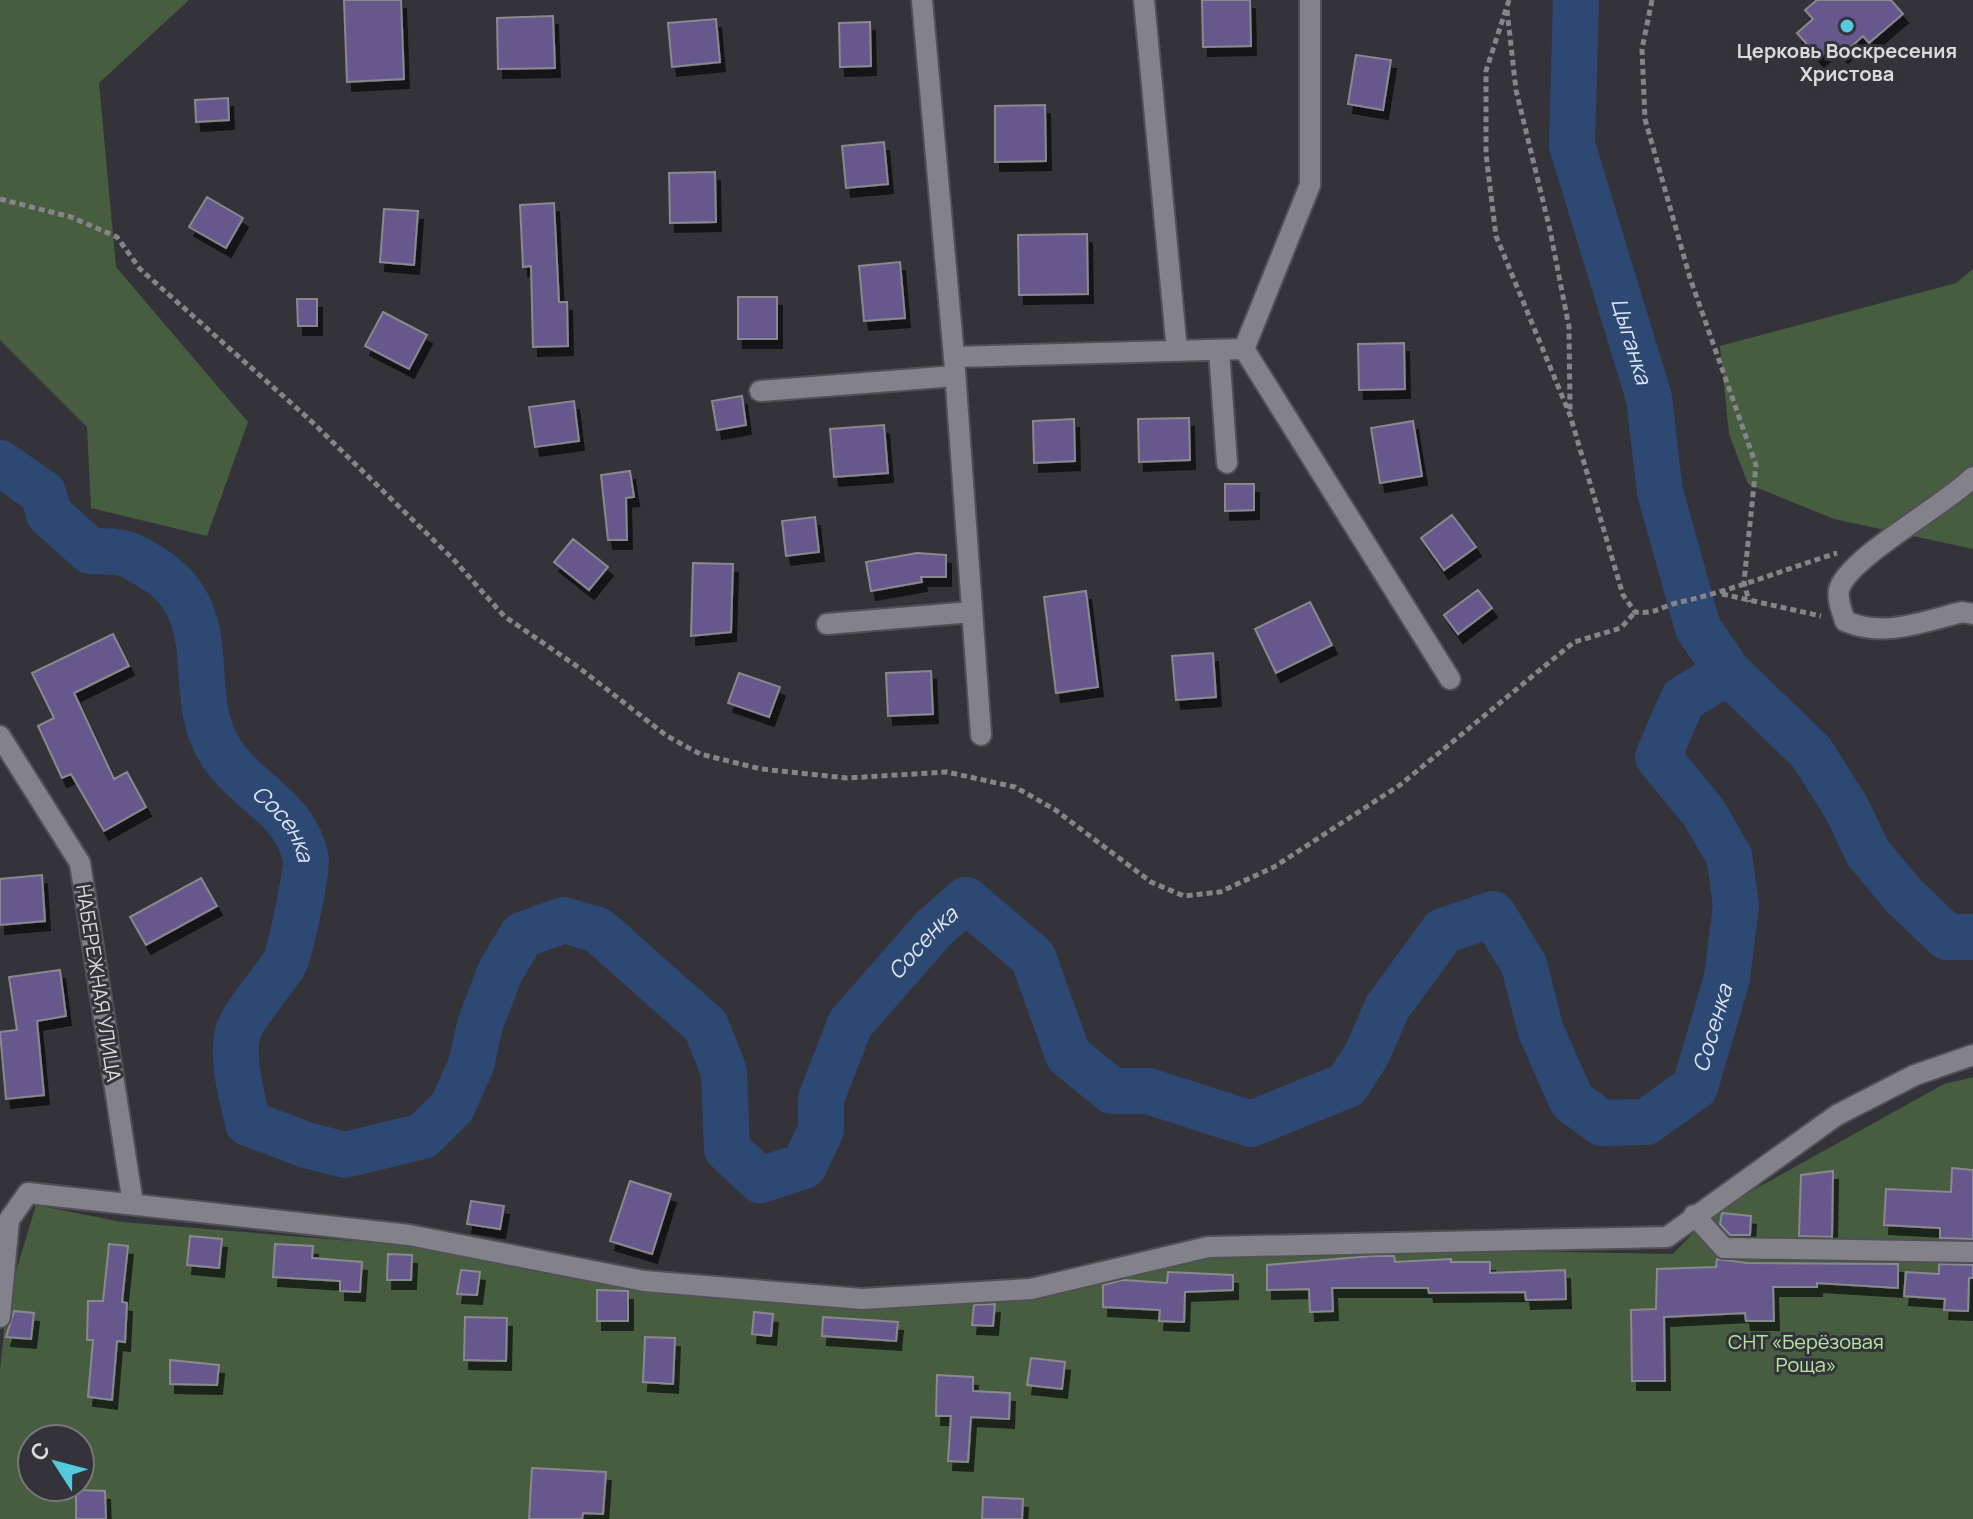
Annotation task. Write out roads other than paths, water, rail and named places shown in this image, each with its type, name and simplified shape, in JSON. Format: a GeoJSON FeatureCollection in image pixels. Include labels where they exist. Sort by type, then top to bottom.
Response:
{"type":"FeatureCollection","features":[{"type":"Feature","properties":{"kind":"street"},"geometry":{"type":"LineString","coordinates":[[922,0],[955,366],[981,735]]}},
{"type":"Feature","properties":{"kind":"street"},"geometry":{"type":"LineString","coordinates":[[1144,0],[1177,351]]}},
{"type":"Feature","properties":{"kind":"street"},"geometry":{"type":"LineString","coordinates":[[1244,349],[1310,185],[1310,0]]}},
{"type":"Feature","properties":{"kind":"street"},"geometry":{"type":"LineString","coordinates":[[760,391],[955,366],[1244,349]]}},
{"type":"Feature","properties":{"kind":"street"},"geometry":{"type":"LineString","coordinates":[[1244,349],[1450,679]]}},
{"type":"Feature","properties":{"kind":"street"},"geometry":{"type":"LineString","coordinates":[[1219,350],[1227,463]]}},
{"type":"Feature","properties":{"kind":"street"},"geometry":{"type":"LineString","coordinates":[[1973,477],[1956,495],[1878,548],[1839,588],[1845,621],[1864,629],[1888,630],[1962,612],[1973,614]]}},
{"type":"Feature","properties":{"kind":"street"},"geometry":{"type":"LineString","coordinates":[[827,624],[972,612]]}},
{"type":"Feature","properties":{"kind":"street","name":"НАБЕРЕЖНАЯ УЛИЦА"},"geometry":{"type":"LineString","coordinates":[[0,736],[80,863],[133,1204]]}},
{"type":"Feature","properties":{"kind":"street"},"geometry":{"type":"LineString","coordinates":[[0,1317],[9,1220],[28,1193],[409,1235],[644,1281],[862,1299],[1031,1289],[1208,1247],[1667,1237],[1837,1115],[1915,1075],[1973,1055]]}},
{"type":"Feature","properties":{"kind":"street"},"geometry":{"type":"LineString","coordinates":[[1694,1215],[1724,1248],[1973,1252]]}},
{"type":"Feature","properties":{"kind":"waterway","name":"Цыганка"},"geometry":{"type":"LineString","coordinates":[[1576,0],[1572,145],[1649,398],[1660,492],[1698,628],[1728,672]]}},
{"type":"Feature","properties":{"kind":"waterway","name":"Сосенка"},"geometry":{"type":"LineString","coordinates":[[0,463],[43,493],[49,514],[90,551],[111,551],[132,556],[157,571],[178,590],[191,611],[211,731],[233,768],[293,828],[306,861],[298,912],[285,962],[245,1017],[238,1032],[237,1066],[248,1123],[306,1145],[345,1155],[423,1136],[452,1107],[471,1065],[480,1025],[500,972],[522,935],[564,920],[598,930],[706,1026],[724,1072],[727,1149],[760,1180],[804,1166],[821,1130],[821,1099],[850,1024],[934,928],[966,900],[1033,957],[1068,1055],[1112,1091],[1148,1091],[1251,1124],[1347,1085],[1367,1054],[1387,1008],[1443,931],[1493,914],[1524,965],[1541,1031],[1572,1101],[1602,1123],[1646,1122],[1695,1087],[1727,978],[1736,905],[1729,856],[1704,813],[1658,757],[1683,699],[1728,672],[1811,752],[1847,809],[1868,853],[1904,896],[1947,937],[1973,937]]}},
{"type":"Feature","properties":{"kind":"place","name":"Церковь Воскресения Христова"},"geometry":{"type":"Point","coordinates":[1847,26]}},
{"type":"Feature","properties":{"kind":"park label","name":"СНТ «Берёзовая Роща»"},"geometry":{"type":"Point","coordinates":[1806,1352]}}]}
